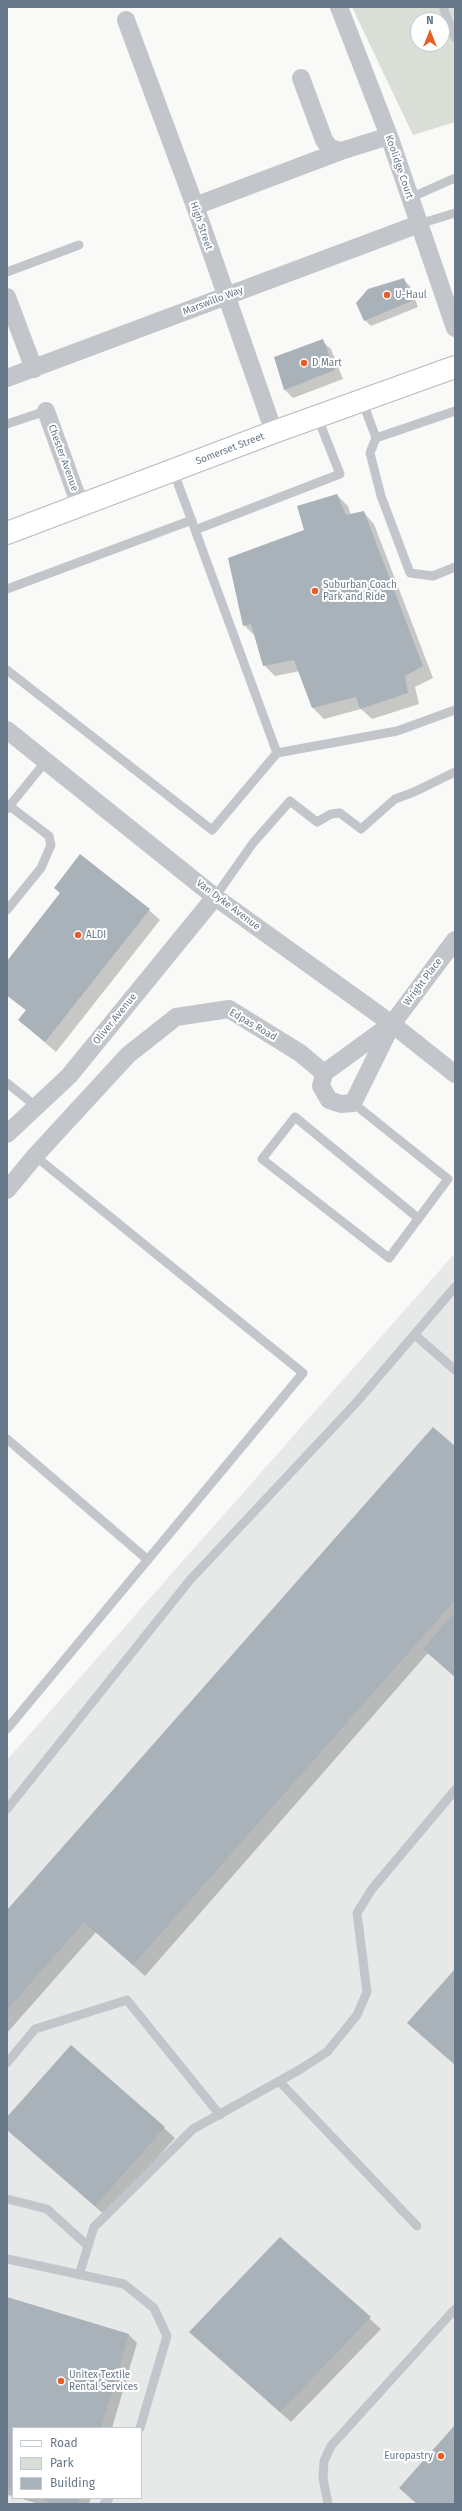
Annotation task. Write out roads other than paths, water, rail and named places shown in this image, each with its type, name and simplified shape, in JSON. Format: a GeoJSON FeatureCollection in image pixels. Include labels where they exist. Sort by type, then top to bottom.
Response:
{"type":"FeatureCollection","features":[{"type":"Feature","properties":{"kind":"main road","name":"Somerset Street"},"geometry":{"type":"LineString","coordinates":[[7,534],[274,432],[455,367]]}},
{"type":"Feature","properties":{"kind":"street","name":"Koolidge Court"},"geometry":{"type":"LineString","coordinates":[[339,7],[389,136],[455,328]]}},
{"type":"Feature","properties":{"kind":"street","name":"High Street"},"geometry":{"type":"LineString","coordinates":[[126,20],[274,432]]}},
{"type":"Feature","properties":{"kind":"street"},"geometry":{"type":"LineString","coordinates":[[301,78],[324,140],[330,148],[341,151]]}},
{"type":"Feature","properties":{"kind":"street"},"geometry":{"type":"LineString","coordinates":[[194,206],[341,151],[389,136]]}},
{"type":"Feature","properties":{"kind":"street","name":"Marswillo Way"},"geometry":{"type":"LineString","coordinates":[[7,378],[419,224]]}},
{"type":"Feature","properties":{"kind":"street"},"geometry":{"type":"LineString","coordinates":[[7,296],[34,368]]}},
{"type":"Feature","properties":{"kind":"street","name":"Chester Avenue"},"geometry":{"type":"LineString","coordinates":[[46,411],[80,505]]}},
{"type":"Feature","properties":{"kind":"street","name":"Van Dyke Avenue"},"geometry":{"type":"LineString","coordinates":[[7,730],[215,897],[392,1024],[455,1074]]}},
{"type":"Feature","properties":{"kind":"street","name":"Oliver Avenue"},"geometry":{"type":"LineString","coordinates":[[7,1134],[69,1076],[215,897]]}},
{"type":"Feature","properties":{"kind":"street","name":"Wright Place"},"geometry":{"type":"LineString","coordinates":[[392,1024],[455,940]]}},
{"type":"Feature","properties":{"kind":"street","name":"Edpas Road"},"geometry":{"type":"LineString","coordinates":[[7,1190],[35,1156],[128,1055],[176,1017],[229,1009],[300,1053],[324,1073]]}},
{"type":"Feature","properties":{"kind":"street"},"geometry":{"type":"LineString","coordinates":[[392,1024],[353,1103],[341,1104],[329,1100],[321,1086],[324,1073],[392,1024]]}},
{"type":"Feature","properties":{"kind":"lane"},"geometry":{"type":"LineString","coordinates":[[443,7],[455,38]]}},
{"type":"Feature","properties":{"kind":"lane"},"geometry":{"type":"LineString","coordinates":[[410,198],[455,178]]}},
{"type":"Feature","properties":{"kind":"lane"},"geometry":{"type":"LineString","coordinates":[[419,224],[455,213]]}},
{"type":"Feature","properties":{"kind":"lane"},"geometry":{"type":"LineString","coordinates":[[7,272],[79,245]]}},
{"type":"Feature","properties":{"kind":"lane"},"geometry":{"type":"LineString","coordinates":[[362,400],[376,438],[370,453],[379,489],[410,573],[433,576],[455,567]]}},
{"type":"Feature","properties":{"kind":"lane"},"geometry":{"type":"LineString","coordinates":[[7,424],[46,411]]}},
{"type":"Feature","properties":{"kind":"lane"},"geometry":{"type":"LineString","coordinates":[[376,438],[455,411]]}},
{"type":"Feature","properties":{"kind":"lane"},"geometry":{"type":"LineString","coordinates":[[196,530],[340,474],[318,416]]}},
{"type":"Feature","properties":{"kind":"lane"},"geometry":{"type":"LineString","coordinates":[[173,470],[277,753]]}},
{"type":"Feature","properties":{"kind":"lane"},"geometry":{"type":"LineString","coordinates":[[7,589],[192,520]]}},
{"type":"Feature","properties":{"kind":"lane"},"geometry":{"type":"LineString","coordinates":[[7,670],[212,830],[277,753],[397,731],[455,710]]}},
{"type":"Feature","properties":{"kind":"lane"},"geometry":{"type":"LineString","coordinates":[[7,910],[41,868],[51,845],[49,836],[8,806],[46,761]]}},
{"type":"Feature","properties":{"kind":"lane"},"geometry":{"type":"LineString","coordinates":[[215,897],[253,843],[290,801],[317,822],[331,814],[340,813],[361,829],[395,799],[414,792],[455,772]]}},
{"type":"Feature","properties":{"kind":"lane"},"geometry":{"type":"LineString","coordinates":[[7,1083],[37,1107]]}},
{"type":"Feature","properties":{"kind":"lane"},"geometry":{"type":"LineString","coordinates":[[353,1103],[448,1180],[389,1258],[262,1160],[295,1117],[418,1218]]}},
{"type":"Feature","properties":{"kind":"lane"},"geometry":{"type":"LineString","coordinates":[[7,1729],[303,1373],[35,1156]]}},
{"type":"Feature","properties":{"kind":"lane"},"geometry":{"type":"LineString","coordinates":[[7,1809],[190,1580],[355,1404],[455,1288]]}},
{"type":"Feature","properties":{"kind":"lane"},"geometry":{"type":"LineString","coordinates":[[415,1335],[455,1370]]}},
{"type":"Feature","properties":{"kind":"lane"},"geometry":{"type":"LineString","coordinates":[[7,1439],[148,1560]]}},
{"type":"Feature","properties":{"kind":"lane"},"geometry":{"type":"LineString","coordinates":[[79,2275],[94,2227],[193,2129],[220,2115],[327,2052],[357,2014],[367,1992],[357,1913],[372,1890],[455,1790]]}},
{"type":"Feature","properties":{"kind":"lane"},"geometry":{"type":"LineString","coordinates":[[7,2063],[35,2029],[128,2000],[220,2115]]}},
{"type":"Feature","properties":{"kind":"lane"},"geometry":{"type":"LineString","coordinates":[[279,2081],[416,2226]]}},
{"type":"Feature","properties":{"kind":"lane"},"geometry":{"type":"LineString","coordinates":[[7,2199],[47,2209],[62,2220],[88,2246]]}},
{"type":"Feature","properties":{"kind":"lane"},"geometry":{"type":"LineString","coordinates":[[7,2259],[124,2284],[154,2308],[167,2336],[140,2427]]}},
{"type":"Feature","properties":{"kind":"lane"},"geometry":{"type":"LineString","coordinates":[[328,2504],[323,2478],[324,2461],[331,2446],[455,2308]]}},
{"type":"Feature","properties":{"kind":"place","name":"U-Haul"},"geometry":{"type":"Point","coordinates":[387,295]}},
{"type":"Feature","properties":{"kind":"place","name":"D Mart"},"geometry":{"type":"Point","coordinates":[304,363]}},
{"type":"Feature","properties":{"kind":"place","name":"Suburban Coach Park and Ride"},"geometry":{"type":"Point","coordinates":[315,591]}},
{"type":"Feature","properties":{"kind":"place","name":"ALDI"},"geometry":{"type":"Point","coordinates":[78,935]}},
{"type":"Feature","properties":{"kind":"place","name":"Unitex Textile Rental Services"},"geometry":{"type":"Point","coordinates":[61,2381]}},
{"type":"Feature","properties":{"kind":"place","name":"Europastry"},"geometry":{"type":"Point","coordinates":[441,2456]}}]}
